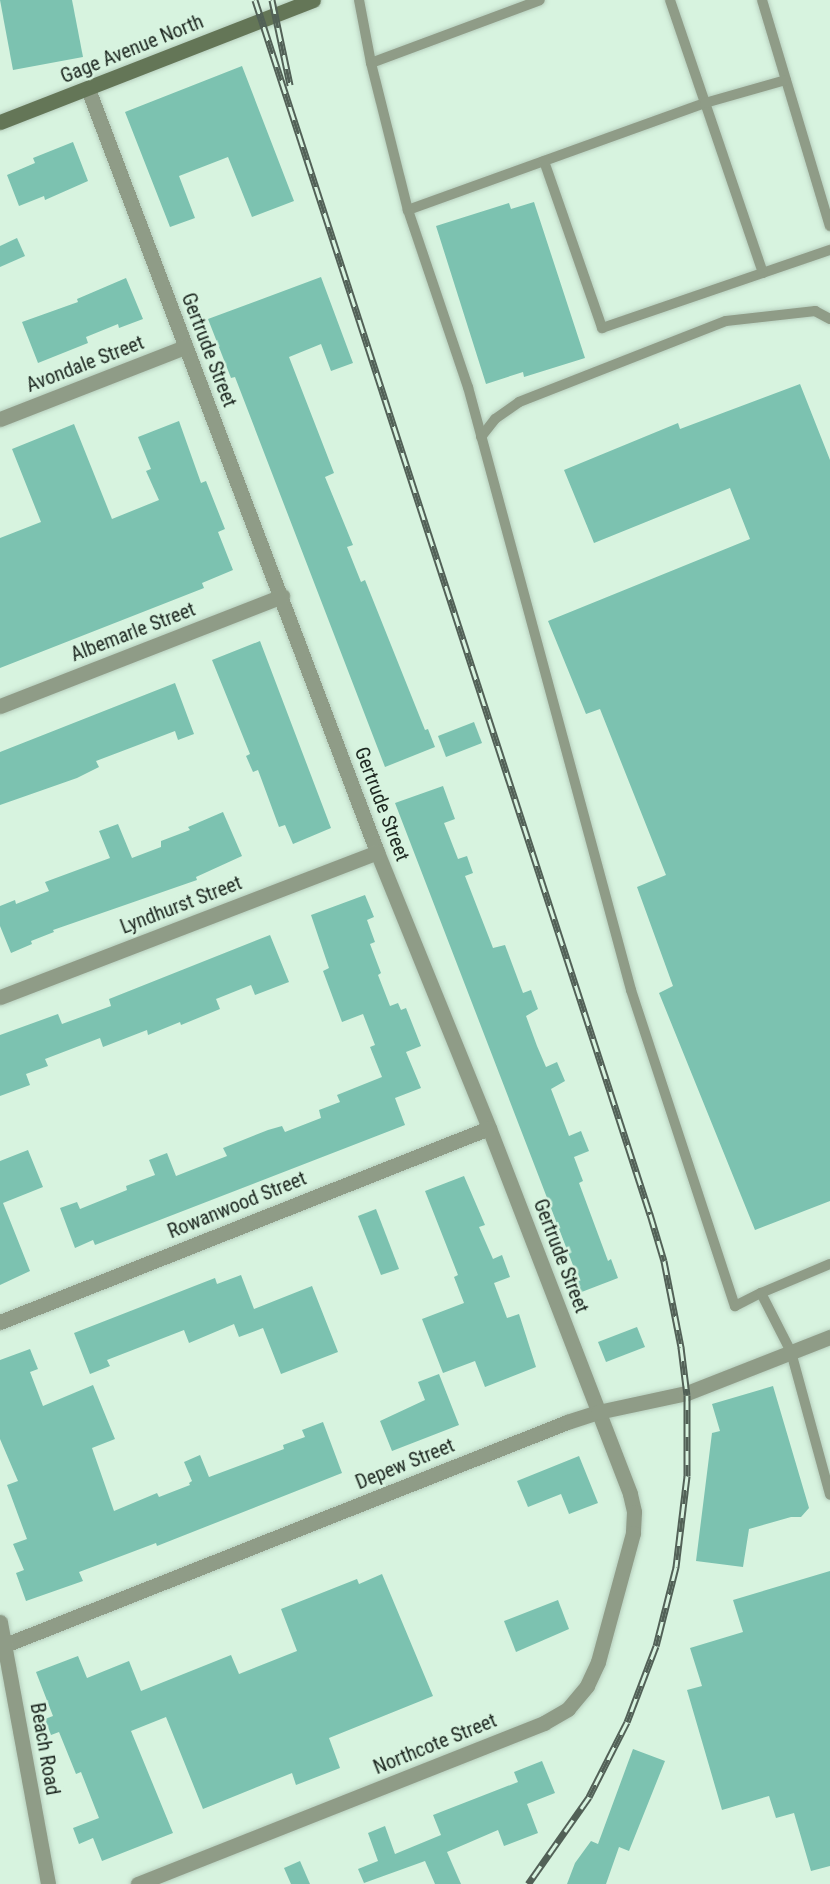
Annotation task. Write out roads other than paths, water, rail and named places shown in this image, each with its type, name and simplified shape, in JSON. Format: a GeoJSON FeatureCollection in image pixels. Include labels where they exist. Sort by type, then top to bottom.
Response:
{"type":"FeatureCollection","features":[{"type":"Feature","properties":{"kind":"main road","name":"Gage Avenue North"},"geometry":{"type":"LineString","coordinates":[[0,122],[313,0]]}},
{"type":"Feature","properties":{"kind":"street","name":"Gertrude Street"},"geometry":{"type":"LineString","coordinates":[[88,89],[282,596],[377,852],[489,1128],[630,1494],[634,1512],[633,1533]]}},
{"type":"Feature","properties":{"kind":"street","name":"Avondale Street"},"geometry":{"type":"LineString","coordinates":[[0,419],[185,347]]}},
{"type":"Feature","properties":{"kind":"street","name":"Albemarle Street"},"geometry":{"type":"LineString","coordinates":[[0,706],[282,596]]}},
{"type":"Feature","properties":{"kind":"street","name":"Lyndhurst Street"},"geometry":{"type":"LineString","coordinates":[[0,997],[377,852]]}},
{"type":"Feature","properties":{"kind":"street","name":"Rowanwood Street"},"geometry":{"type":"LineString","coordinates":[[0,1322],[489,1128]]}},
{"type":"Feature","properties":{"kind":"street","name":"Depew Street"},"geometry":{"type":"LineString","coordinates":[[2,1646],[598,1412],[687,1393],[830,1336]]}},
{"type":"Feature","properties":{"kind":"street","name":"Northcote Street"},"geometry":{"type":"LineString","coordinates":[[138,1884],[544,1723],[568,1709],[587,1686],[598,1662],[633,1533]]}},
{"type":"Feature","properties":{"kind":"street","name":"Beach Road"},"geometry":{"type":"LineString","coordinates":[[0,1622],[2,1646],[48,1884]]}},
{"type":"Feature","properties":{"kind":"lane"},"geometry":{"type":"LineString","coordinates":[[358,0],[371,63],[408,210],[468,387],[635,1001],[735,1306],[830,1264]]}},
{"type":"Feature","properties":{"kind":"lane"},"geometry":{"type":"LineString","coordinates":[[371,63],[540,0]]}},
{"type":"Feature","properties":{"kind":"lane"},"geometry":{"type":"LineString","coordinates":[[670,0],[763,273]]}},
{"type":"Feature","properties":{"kind":"lane"},"geometry":{"type":"LineString","coordinates":[[762,0],[830,226]]}},
{"type":"Feature","properties":{"kind":"lane"},"geometry":{"type":"LineString","coordinates":[[408,210],[705,103],[786,80]]}},
{"type":"Feature","properties":{"kind":"lane"},"geometry":{"type":"LineString","coordinates":[[544,161],[602,328],[830,250]]}},
{"type":"Feature","properties":{"kind":"lane"},"geometry":{"type":"LineString","coordinates":[[481,437],[495,419],[519,402],[726,321],[815,311],[830,319]]}},
{"type":"Feature","properties":{"kind":"lane"},"geometry":{"type":"LineString","coordinates":[[761,1293],[791,1352],[830,1495]]}},
{"type":"Feature","properties":{"kind":"railway"},"geometry":{"type":"LineString","coordinates":[[255,0],[650,1214],[664,1261],[681,1347],[687,1395],[687,1476],[676,1567],[656,1646],[627,1722],[589,1797],[528,1884]]}},
{"type":"Feature","properties":{"kind":"railway"},"geometry":{"type":"LineString","coordinates":[[272,0],[290,85]]}}]}
